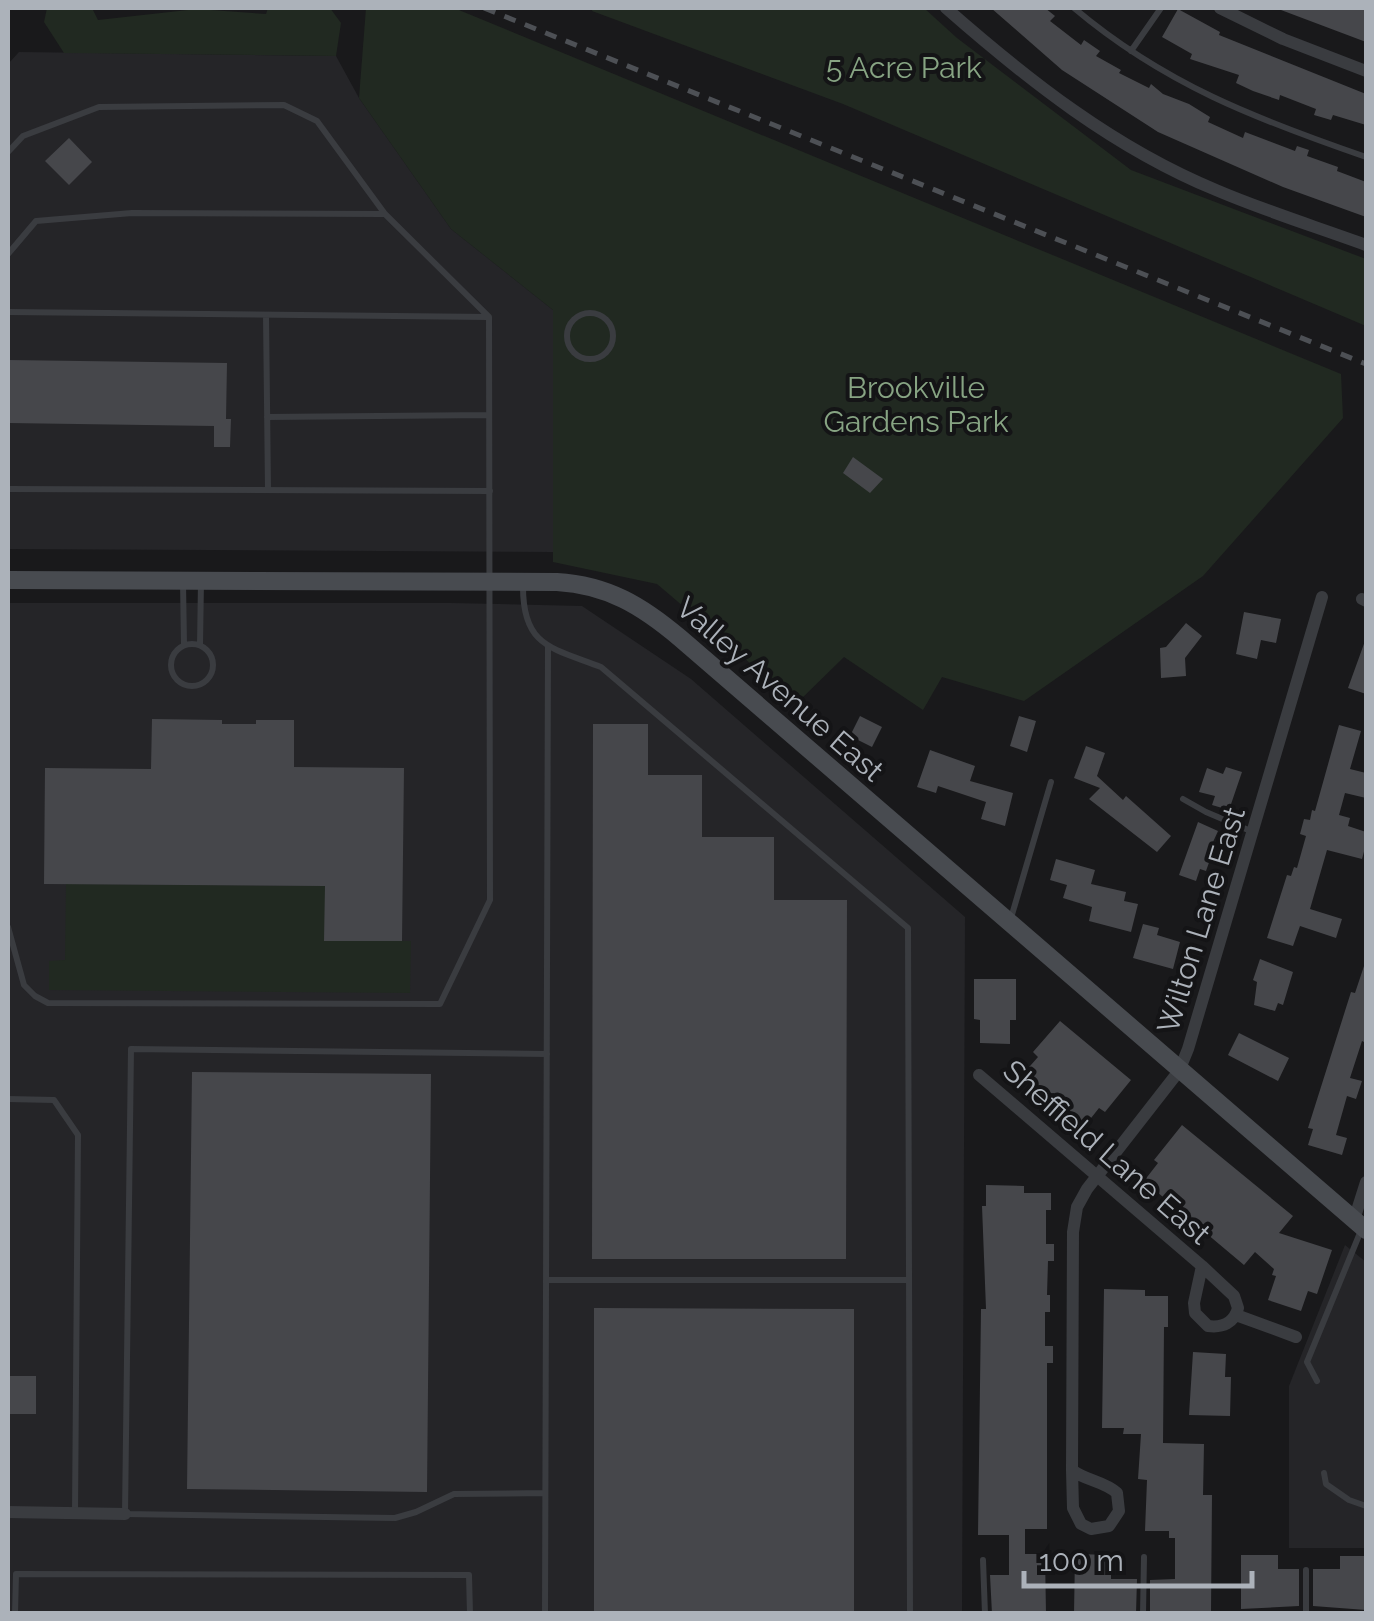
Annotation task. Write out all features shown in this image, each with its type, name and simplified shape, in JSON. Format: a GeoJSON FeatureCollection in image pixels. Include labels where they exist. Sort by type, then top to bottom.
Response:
{"type":"FeatureCollection","features":[{"type":"Feature","properties":{"kind":"main road","name":"Valley Avenue East"},"geometry":{"type":"LineString","coordinates":[[8,580],[585,584],[626,598],[680,638],[1361,1226]]}},
{"type":"Feature","properties":{"kind":"street"},"geometry":{"type":"LineString","coordinates":[[946,8],[1020,73],[1146,156],[1214,190],[1366,245]]}},
{"type":"Feature","properties":{"kind":"street"},"geometry":{"type":"LineString","coordinates":[[1220,8],[1282,38],[1366,70]]}},
{"type":"Feature","properties":{"kind":"street","name":"Wilton Lane East"},"geometry":{"type":"LineString","coordinates":[[1072,1470],[1117,1493],[1119,1511],[1110,1526],[1092,1529],[1078,1521],[1073,1508],[1072,1470],[1074,1220],[1079,1201],[1096,1176],[1179,1071],[1195,1032],[1322,596]]}},
{"type":"Feature","properties":{"kind":"street","name":"Sheffield Lane East"},"geometry":{"type":"LineString","coordinates":[[979,1075],[1202,1266],[1234,1296],[1238,1304],[1236,1315],[1217,1327],[1199,1320],[1194,1307],[1202,1266]]}},
{"type":"Feature","properties":{"kind":"street"},"geometry":{"type":"LineString","coordinates":[[1361,1226],[1366,1182]]}},
{"type":"Feature","properties":{"kind":"street"},"geometry":{"type":"LineString","coordinates":[[1236,1315],[1296,1337]]}},
{"type":"Feature","properties":{"kind":"street"},"geometry":{"type":"LineString","coordinates":[[8,1512],[125,1514]]}},
{"type":"Feature","properties":{"kind":"lane"},"geometry":{"type":"LineString","coordinates":[[1074,8],[1131,51],[1197,91],[1259,120],[1366,157]]}},
{"type":"Feature","properties":{"kind":"lane"},"geometry":{"type":"LineString","coordinates":[[1131,51],[1160,8]]}},
{"type":"Feature","properties":{"kind":"lane"},"geometry":{"type":"LineString","coordinates":[[8,152],[23,136],[99,107],[284,105],[317,121],[384,214],[489,316],[490,491],[490,900],[440,1004],[48,1003],[24,986],[8,927]]}},
{"type":"Feature","properties":{"kind":"lane"},"geometry":{"type":"LineString","coordinates":[[8,254],[36,221],[132,213],[384,214]]}},
{"type":"Feature","properties":{"kind":"lane"},"geometry":{"type":"LineString","coordinates":[[8,312],[489,316]]}},
{"type":"Feature","properties":{"kind":"lane"},"geometry":{"type":"LineString","coordinates":[[588,313],[602,316],[613,335],[608,350],[596,358],[580,357],[570,347],[570,325],[588,313]]}},
{"type":"Feature","properties":{"kind":"lane"},"geometry":{"type":"LineString","coordinates":[[266,314],[268,490]]}},
{"type":"Feature","properties":{"kind":"lane"},"geometry":{"type":"LineString","coordinates":[[267,417],[489,415]]}},
{"type":"Feature","properties":{"kind":"lane"},"geometry":{"type":"LineString","coordinates":[[8,489],[490,491]]}},
{"type":"Feature","properties":{"kind":"lane"},"geometry":{"type":"LineString","coordinates":[[192,581],[200,645],[210,654],[214,667],[208,679],[196,686],[182,684],[171,667],[174,654],[184,645],[192,581]]}},
{"type":"Feature","properties":{"kind":"lane"},"geometry":{"type":"LineString","coordinates":[[523,583],[523,612],[531,631],[548,646],[601,667],[908,928],[910,1614]]}},
{"type":"Feature","properties":{"kind":"lane"},"geometry":{"type":"LineString","coordinates":[[184,645],[200,645]]}},
{"type":"Feature","properties":{"kind":"lane"},"geometry":{"type":"LineString","coordinates":[[545,1614],[548,646]]}},
{"type":"Feature","properties":{"kind":"lane"},"geometry":{"type":"LineString","coordinates":[[1010,924],[1051,782]]}},
{"type":"Feature","properties":{"kind":"lane"},"geometry":{"type":"LineString","coordinates":[[1183,798],[1254,832]]}},
{"type":"Feature","properties":{"kind":"lane"},"geometry":{"type":"LineString","coordinates":[[545,1493],[454,1494],[395,1518],[125,1514],[130,1049],[548,1054]]}},
{"type":"Feature","properties":{"kind":"lane"},"geometry":{"type":"LineString","coordinates":[[8,1099],[54,1100],[78,1135],[75,1513]]}},
{"type":"Feature","properties":{"kind":"lane"},"geometry":{"type":"LineString","coordinates":[[1317,1381],[1306,1362],[1361,1226]]}},
{"type":"Feature","properties":{"kind":"lane"},"geometry":{"type":"LineString","coordinates":[[546,1280],[908,1280]]}},
{"type":"Feature","properties":{"kind":"lane"},"geometry":{"type":"LineString","coordinates":[[1324,1473],[1326,1484],[1348,1500],[1366,1506]]}},
{"type":"Feature","properties":{"kind":"lane"},"geometry":{"type":"LineString","coordinates":[[1143,1614],[1144,1558]]}},
{"type":"Feature","properties":{"kind":"lane"},"geometry":{"type":"LineString","coordinates":[[983,1560],[985,1614]]}},
{"type":"Feature","properties":{"kind":"lane"},"geometry":{"type":"LineString","coordinates":[[1306,1570],[1306,1614]]}},
{"type":"Feature","properties":{"kind":"lane"},"geometry":{"type":"LineString","coordinates":[[16,1614],[16,1574],[469,1576],[470,1614]]}},
{"type":"Feature","properties":{"kind":"shaded area"},"geometry":{"type":"Polygon","coordinates":[[[19,52],[336,56],[359,98],[451,229],[553,310],[553,552],[8,549],[8,64],[19,52]]]}},
{"type":"Feature","properties":{"kind":"shaded area"},"geometry":{"type":"Polygon","coordinates":[[[8,603],[582,606],[691,679],[965,917],[962,1613],[8,1613],[8,603]]]}},
{"type":"Feature","properties":{"kind":"shaded area"},"geometry":{"type":"Polygon","coordinates":[[[1345,1245],[1366,1262],[1366,1548],[1289,1548],[1289,1386],[1345,1245]]]}},
{"type":"Feature","properties":{"kind":"green space"},"geometry":{"type":"Polygon","coordinates":[[[47,8],[92,8],[98,20],[197,9],[266,14],[268,8],[330,8],[341,23],[336,56],[64,53],[44,22],[47,8]]]}},
{"type":"Feature","properties":{"kind":"green space","name":"Brookville Gardens Park"},"geometry":{"type":"Polygon","coordinates":[[[366,8],[454,8],[1341,374],[1343,418],[1203,576],[1024,701],[942,677],[923,710],[844,657],[797,703],[657,584],[553,562],[553,310],[451,229],[359,98],[366,8]]]}},
{"type":"Feature","properties":{"kind":"green space","name":"5 Acre Park"},"geometry":{"type":"Polygon","coordinates":[[[924,8],[957,38],[1131,170],[1366,259],[1366,326],[843,104],[592,11],[924,8]]]}},
{"type":"Feature","properties":{"kind":"green space"},"geometry":{"type":"Polygon","coordinates":[[[66,884],[325,886],[325,940],[411,941],[410,993],[49,990],[49,961],[65,960],[66,884]]]}},
{"type":"Feature","properties":{"kind":"building"},"geometry":{"type":"Polygon","coordinates":[[[991,8],[1045,8],[1055,16],[1050,21],[1081,45],[1084,40],[1100,51],[1096,56],[1121,70],[1119,73],[1189,104],[1210,117],[1208,122],[1243,138],[1245,132],[1295,151],[1297,146],[1309,150],[1307,156],[1366,182],[1366,217],[1283,187],[1158,132],[1062,70],[991,8]]]}},
{"type":"Feature","properties":{"kind":"building"},"geometry":{"type":"Polygon","coordinates":[[[1366,8],[1366,42],[1281,10],[1366,8]]]}},
{"type":"Feature","properties":{"kind":"building"},"geometry":{"type":"Polygon","coordinates":[[[1178,9],[1220,32],[1219,35],[1366,94],[1366,125],[1333,115],[1331,120],[1314,115],[1316,109],[1280,95],[1279,100],[1253,91],[1236,83],[1239,75],[1190,59],[1192,54],[1162,37],[1178,9]]]}},
{"type":"Feature","properties":{"kind":"building"},"geometry":{"type":"Polygon","coordinates":[[[69,138],[92,162],[69,185],[45,161],[69,138]]]}},
{"type":"Feature","properties":{"kind":"building"},"geometry":{"type":"Polygon","coordinates":[[[8,360],[227,363],[230,447],[214,447],[214,426],[8,423],[8,360]]]}},
{"type":"Feature","properties":{"kind":"building"},"geometry":{"type":"Polygon","coordinates":[[[853,457],[883,479],[870,493],[843,473],[853,457]]]}},
{"type":"Feature","properties":{"kind":"building"},"geometry":{"type":"Polygon","coordinates":[[[1244,612],[1281,619],[1276,643],[1261,640],[1257,659],[1236,654],[1244,612]]]}},
{"type":"Feature","properties":{"kind":"building"},"geometry":{"type":"Polygon","coordinates":[[[1186,623],[1202,636],[1185,658],[1186,676],[1161,678],[1160,648],[1166,647],[1186,623]]]}},
{"type":"Feature","properties":{"kind":"building"},"geometry":{"type":"Polygon","coordinates":[[[1366,642],[1366,694],[1348,688],[1366,642]]]}},
{"type":"Feature","properties":{"kind":"building"},"geometry":{"type":"Polygon","coordinates":[[[860,716],[882,727],[872,747],[850,736],[860,716]]]}},
{"type":"Feature","properties":{"kind":"building"},"geometry":{"type":"Polygon","coordinates":[[[1019,716],[1036,721],[1027,752],[1010,746],[1019,716]]]}},
{"type":"Feature","properties":{"kind":"building"},"geometry":{"type":"Polygon","coordinates":[[[152,719],[222,720],[222,724],[294,720],[294,767],[404,768],[402,941],[324,941],[325,886],[44,884],[45,768],[151,769],[152,719]]]}},
{"type":"Feature","properties":{"kind":"building"},"geometry":{"type":"Polygon","coordinates":[[[593,724],[648,724],[648,775],[702,775],[702,837],[774,837],[774,900],[847,900],[846,1259],[592,1259],[593,724]]]}},
{"type":"Feature","properties":{"kind":"building"},"geometry":{"type":"Polygon","coordinates":[[[1339,725],[1361,731],[1350,769],[1366,773],[1366,798],[1345,793],[1339,815],[1350,818],[1348,826],[1366,832],[1366,844],[1362,859],[1327,850],[1310,909],[1342,919],[1336,938],[1300,926],[1293,946],[1267,938],[1287,875],[1291,876],[1297,868],[1306,836],[1300,834],[1304,819],[1310,820],[1312,810],[1315,811],[1339,725]]]}},
{"type":"Feature","properties":{"kind":"building"},"geometry":{"type":"Polygon","coordinates":[[[1086,746],[1105,753],[1097,776],[1171,836],[1157,852],[1089,799],[1100,788],[1074,778],[1086,746]]]}},
{"type":"Feature","properties":{"kind":"building"},"geometry":{"type":"Polygon","coordinates":[[[930,750],[975,766],[970,781],[1013,793],[1005,826],[981,819],[986,802],[938,786],[936,793],[917,787],[930,750]]]}},
{"type":"Feature","properties":{"kind":"building"},"geometry":{"type":"Polygon","coordinates":[[[1226,767],[1242,772],[1229,810],[1212,805],[1215,796],[1199,792],[1207,768],[1223,774],[1226,767]]]}},
{"type":"Feature","properties":{"kind":"building"},"geometry":{"type":"Polygon","coordinates":[[[1198,822],[1218,831],[1208,853],[1212,854],[1206,871],[1200,869],[1196,881],[1179,875],[1198,822]]]}},
{"type":"Feature","properties":{"kind":"building"},"geometry":{"type":"Polygon","coordinates":[[[1056,859],[1095,870],[1091,884],[1126,892],[1124,901],[1138,904],[1131,932],[1089,921],[1092,907],[1063,898],[1067,885],[1050,880],[1056,859]]]}},
{"type":"Feature","properties":{"kind":"building"},"geometry":{"type":"Polygon","coordinates":[[[1143,924],[1159,928],[1157,935],[1180,942],[1173,969],[1133,958],[1143,924]]]}},
{"type":"Feature","properties":{"kind":"building"},"geometry":{"type":"Polygon","coordinates":[[[1260,959],[1293,972],[1283,1005],[1278,1003],[1275,1011],[1254,1005],[1257,982],[1253,980],[1260,959]]]}},
{"type":"Feature","properties":{"kind":"building"},"geometry":{"type":"Polygon","coordinates":[[[1364,966],[1366,1043],[1362,1041],[1350,1078],[1362,1081],[1356,1099],[1347,1096],[1336,1135],[1347,1138],[1342,1155],[1308,1145],[1313,1129],[1308,1128],[1351,992],[1355,993],[1364,966]]]}},
{"type":"Feature","properties":{"kind":"building"},"geometry":{"type":"Polygon","coordinates":[[[974,979],[1016,979],[1016,1020],[1010,1020],[1010,1044],[980,1043],[980,1020],[974,1019],[974,979]]]}},
{"type":"Feature","properties":{"kind":"building"},"geometry":{"type":"Polygon","coordinates":[[[1060,1021],[1131,1080],[1105,1112],[1099,1108],[1084,1127],[1023,1074],[1038,1057],[1033,1052],[1060,1021]]]}},
{"type":"Feature","properties":{"kind":"building"},"geometry":{"type":"Polygon","coordinates":[[[1239,1033],[1289,1058],[1278,1081],[1228,1055],[1239,1033]]]}},
{"type":"Feature","properties":{"kind":"building"},"geometry":{"type":"Polygon","coordinates":[[[192,1072],[431,1074],[427,1492],[187,1489],[192,1072]]]}},
{"type":"Feature","properties":{"kind":"building"},"geometry":{"type":"Polygon","coordinates":[[[1182,1125],[1293,1216],[1279,1233],[1332,1250],[1317,1294],[1308,1291],[1301,1311],[1268,1300],[1276,1276],[1272,1275],[1274,1269],[1255,1252],[1244,1265],[1144,1181],[1158,1163],[1154,1160],[1182,1125]]]}},
{"type":"Feature","properties":{"kind":"building"},"geometry":{"type":"Polygon","coordinates":[[[986,1185],[1024,1186],[1024,1193],[1051,1193],[1051,1210],[1046,1210],[1046,1244],[1054,1244],[1054,1261],[1048,1261],[1050,1312],[1045,1312],[1045,1346],[1053,1346],[1053,1363],[1047,1363],[1047,1529],[1025,1529],[1025,1554],[1045,1554],[1046,1614],[992,1614],[990,1575],[1009,1575],[1009,1535],[978,1535],[981,1309],[986,1309],[982,1206],[986,1206],[986,1185]]]}},
{"type":"Feature","properties":{"kind":"building"},"geometry":{"type":"Polygon","coordinates":[[[1104,1289],[1145,1290],[1145,1296],[1168,1296],[1163,1443],[1204,1444],[1203,1495],[1212,1495],[1211,1614],[1150,1614],[1150,1580],[1175,1579],[1175,1538],[1169,1538],[1169,1531],[1145,1531],[1147,1480],[1138,1479],[1141,1434],[1123,1434],[1124,1428],[1102,1428],[1104,1289]]]}},
{"type":"Feature","properties":{"kind":"building"},"geometry":{"type":"Polygon","coordinates":[[[594,1308],[854,1309],[854,1614],[594,1614],[594,1308]]]}},
{"type":"Feature","properties":{"kind":"building"},"geometry":{"type":"Polygon","coordinates":[[[1193,1352],[1226,1354],[1225,1377],[1231,1377],[1230,1416],[1189,1415],[1193,1352]]]}},
{"type":"Feature","properties":{"kind":"building"},"geometry":{"type":"Polygon","coordinates":[[[8,1376],[36,1376],[36,1414],[8,1414],[8,1376]]]}},
{"type":"Feature","properties":{"kind":"building"},"geometry":{"type":"Polygon","coordinates":[[[1075,1554],[1111,1555],[1111,1579],[1137,1579],[1136,1614],[1074,1614],[1075,1554]]]}},
{"type":"Feature","properties":{"kind":"building"},"geometry":{"type":"Polygon","coordinates":[[[1241,1555],[1278,1555],[1278,1569],[1299,1569],[1299,1606],[1241,1609],[1241,1555]]]}},
{"type":"Feature","properties":{"kind":"building"},"geometry":{"type":"Polygon","coordinates":[[[1340,1556],[1366,1556],[1366,1610],[1313,1606],[1313,1569],[1340,1569],[1340,1556]]]}},
{"type":"Feature","properties":{"kind":"railway"},"geometry":{"type":"LineString","coordinates":[[484,8],[1366,364]]}}]}
